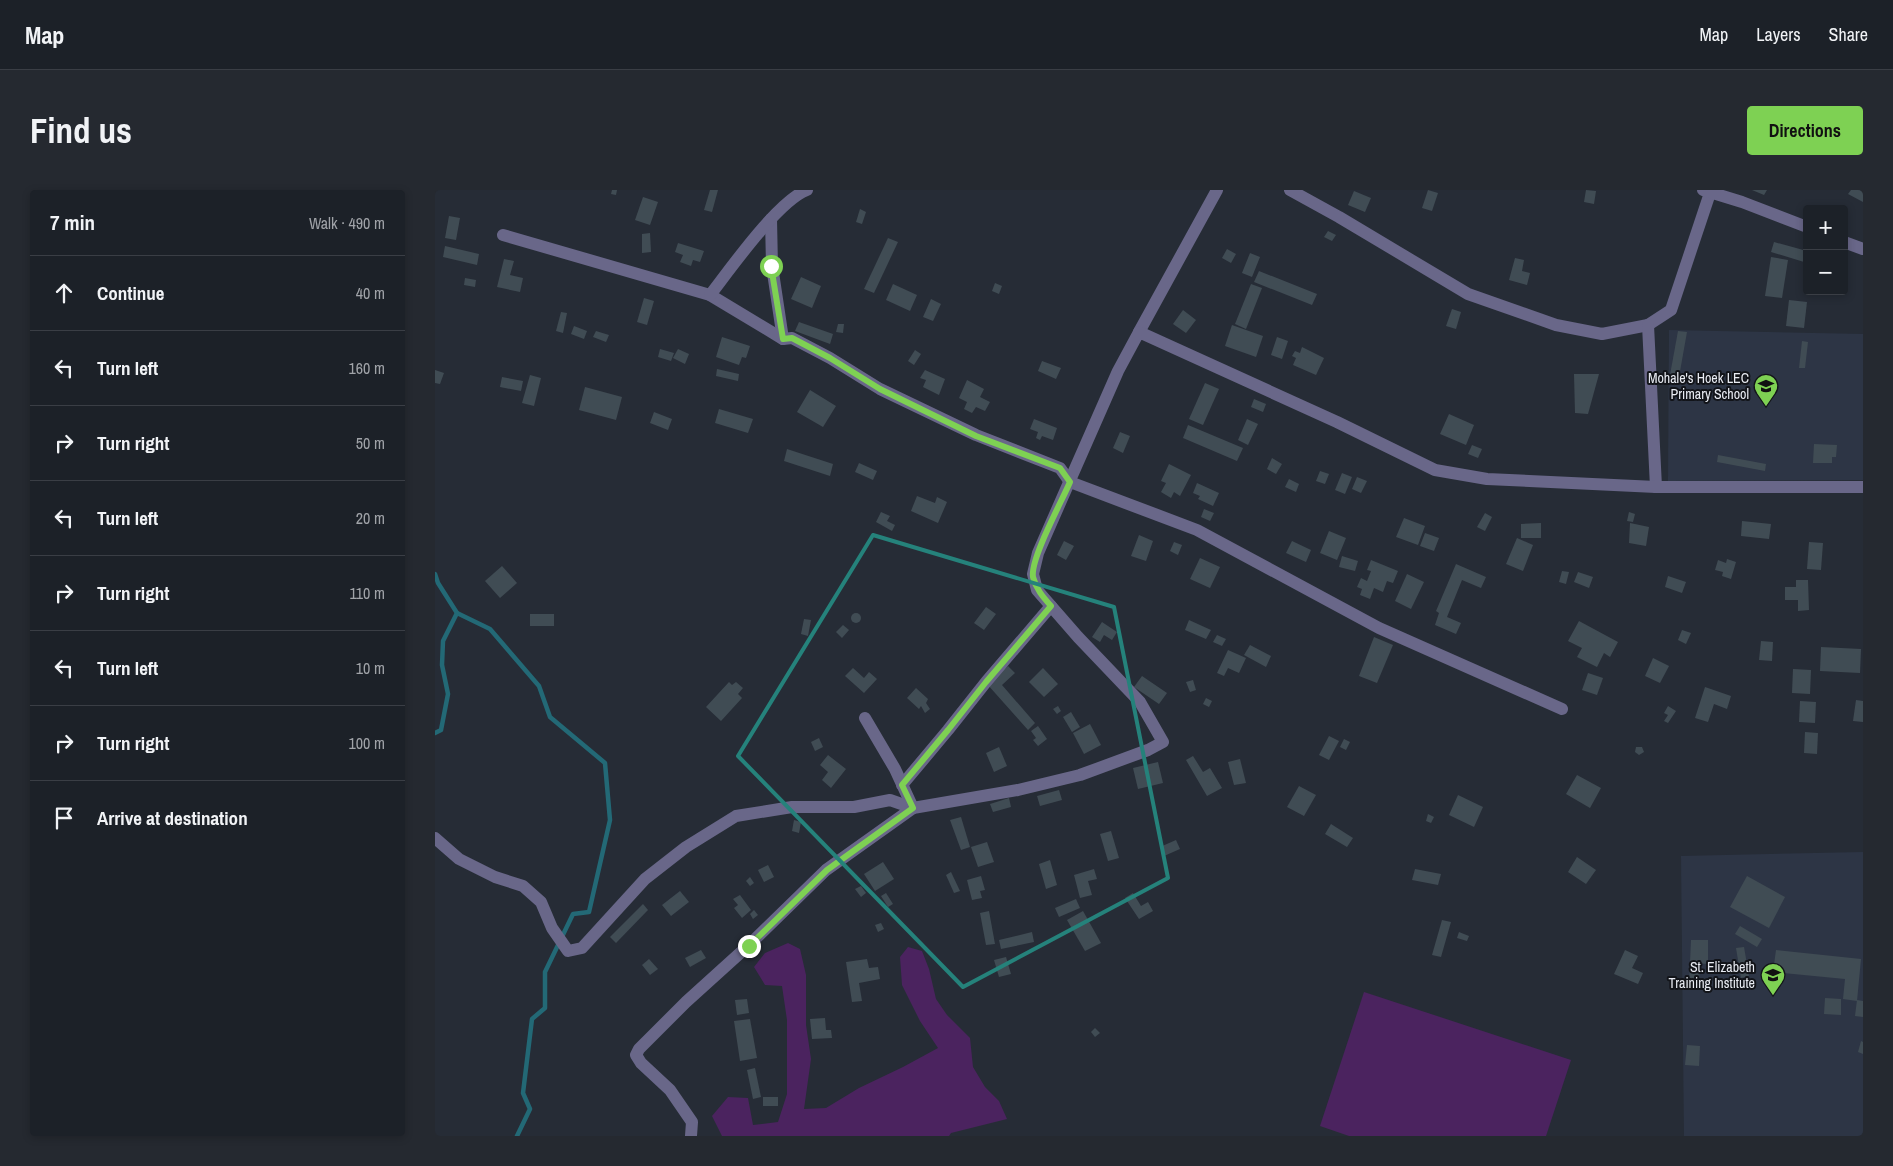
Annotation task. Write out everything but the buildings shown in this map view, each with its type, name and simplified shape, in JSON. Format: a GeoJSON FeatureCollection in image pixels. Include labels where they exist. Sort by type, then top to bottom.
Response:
{"type":"FeatureCollection","features":[{"type":"Feature","properties":{"kind":"street"},"geometry":{"type":"LineString","coordinates":[[710,295],[771,219],[800,193],[807,190]]}},
{"type":"Feature","properties":{"kind":"street"},"geometry":{"type":"LineString","coordinates":[[691,1136],[692,1122],[670,1090],[641,1063],[636,1055],[639,1049],[686,1002],[749,946],[827,870],[913,808],[1018,790],[1080,775],[1147,750],[1163,742],[1140,702],[1037,590],[1033,574],[1038,553],[1118,370],[1217,190]]}},
{"type":"Feature","properties":{"kind":"street"},"geometry":{"type":"LineString","coordinates":[[1290,190],[1468,294],[1556,326],[1601,334],[1647,325],[1671,310],[1707,191],[1803,225]]}},
{"type":"Feature","properties":{"kind":"street"},"geometry":{"type":"LineString","coordinates":[[771,219],[771,266],[783,339]]}},
{"type":"Feature","properties":{"kind":"street"},"geometry":{"type":"LineString","coordinates":[[503,235],[710,295],[783,339],[792,338],[830,358],[880,389],[976,436],[1060,468],[1070,482],[1197,530],[1379,628],[1562,709]]}},
{"type":"Feature","properties":{"kind":"street"},"geometry":{"type":"LineString","coordinates":[[1848,243],[1863,249]]}},
{"type":"Feature","properties":{"kind":"street"},"geometry":{"type":"LineString","coordinates":[[1647,325],[1656,487]]}},
{"type":"Feature","properties":{"kind":"street"},"geometry":{"type":"LineString","coordinates":[[1139,332],[1337,422],[1435,470],[1487,479],[1656,487],[1863,487]]}},
{"type":"Feature","properties":{"kind":"street"},"geometry":{"type":"LineString","coordinates":[[902,785],[1051,606]]}},
{"type":"Feature","properties":{"kind":"street"},"geometry":{"type":"LineString","coordinates":[[865,718],[895,769],[913,808]]}},
{"type":"Feature","properties":{"kind":"street"},"geometry":{"type":"LineString","coordinates":[[435,838],[459,858],[495,877],[523,886],[541,902],[552,928],[568,951],[582,948],[645,879],[686,847],[736,816],[792,807],[854,807],[890,800],[913,808]]}},
{"type":"Feature","properties":{"kind":"highlighted area"},"geometry":{"type":"Polygon","coordinates":[[[873,535],[1114,607],[1168,878],[963,987],[738,756],[873,535]]]}},
{"type":"Feature","properties":{"kind":"shaded area","name":"Mohale's Hoek LEC Primary School"},"geometry":{"type":"Polygon","coordinates":[[[1669,330],[1863,334],[1863,480],[1668,481],[1669,330]]]}},
{"type":"Feature","properties":{"kind":"shaded area","name":"St. Elizabeth Training Institute"},"geometry":{"type":"Polygon","coordinates":[[[1863,852],[1863,1136],[1684,1136],[1681,856],[1863,852]]]}},
{"type":"Feature","properties":{"kind":"shaded area"},"geometry":{"type":"Polygon","coordinates":[[[788,943],[800,949],[806,975],[806,1025],[811,1059],[804,1109],[826,1108],[859,1088],[938,1048],[920,1021],[902,985],[900,957],[908,947],[922,951],[929,969],[936,999],[947,1015],[970,1038],[973,1067],[985,1087],[999,1101],[1007,1119],[951,1133],[949,1136],[722,1136],[712,1116],[728,1097],[748,1098],[753,1125],[778,1122],[787,1094],[787,1020],[782,986],[765,985],[754,967],[765,953],[788,943]]]}},
{"type":"Feature","properties":{"kind":"shaded area"},"geometry":{"type":"Polygon","coordinates":[[[1364,992],[1571,1060],[1546,1136],[1349,1136],[1320,1126],[1364,992]]]}},
{"type":"Feature","properties":{"kind":"waterway"},"geometry":{"type":"LineString","coordinates":[[435,574],[438,583],[457,613],[490,629],[539,686],[550,717],[605,763],[610,820],[589,912],[573,914],[545,972],[545,1008],[532,1019],[523,1093],[530,1109],[517,1136]]}},
{"type":"Feature","properties":{"kind":"waterway"},"geometry":{"type":"LineString","coordinates":[[435,733],[441,730],[448,694],[442,665],[443,641],[457,613]]}},
{"type":"Feature","properties":{"kind":"place","name":"Mohale's Hoek LEC Primary School"},"geometry":{"type":"Point","coordinates":[1766,407]}},
{"type":"Feature","properties":{"kind":"place","name":"St. Elizabeth Training Institute"},"geometry":{"type":"Point","coordinates":[1773,996]}},
{"type":"Feature","properties":{"kind":"route"},"geometry":{"type":"LineString","coordinates":[[749,946],[827,870],[913,808],[902,785],[1051,606],[1037,590],[1033,574],[1038,553],[1070,482],[1060,468],[976,436],[880,389],[830,358],[792,338],[783,339],[771,266]]}}]}
